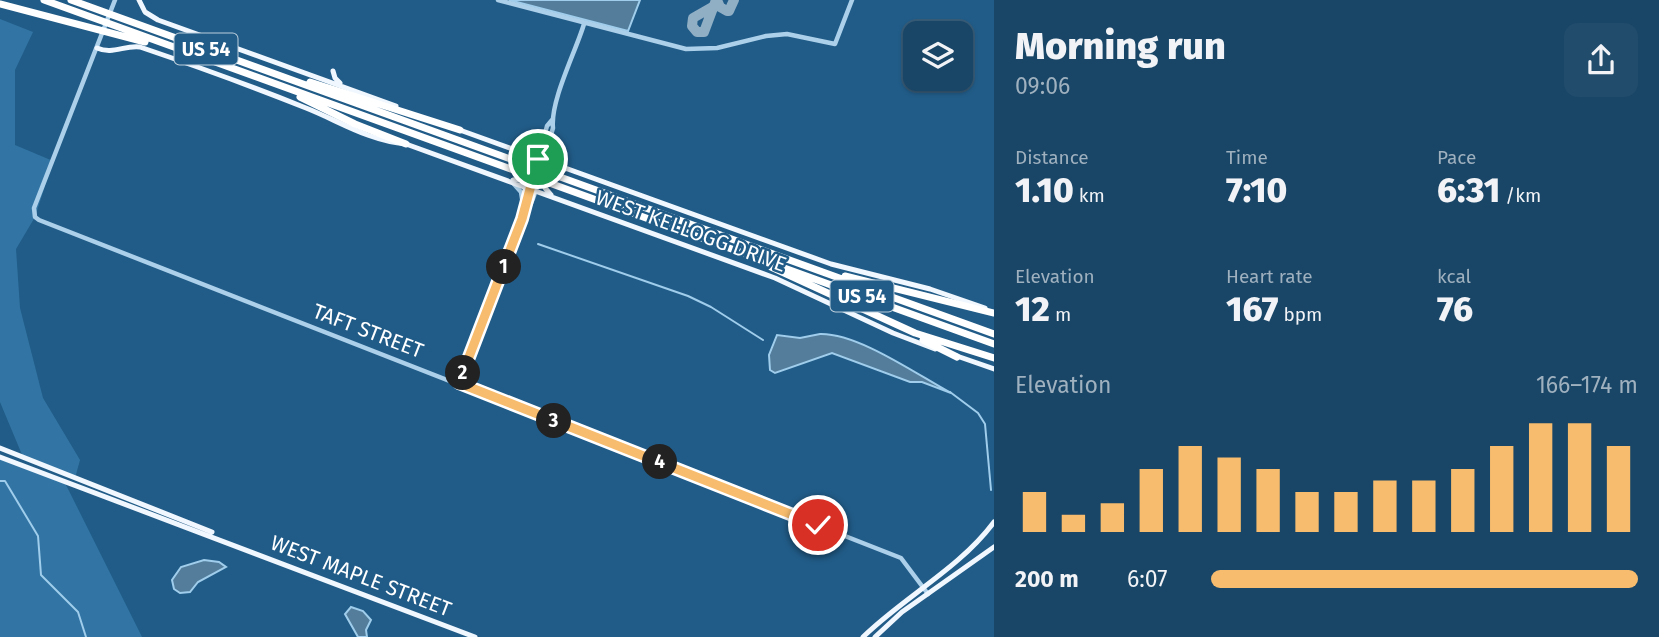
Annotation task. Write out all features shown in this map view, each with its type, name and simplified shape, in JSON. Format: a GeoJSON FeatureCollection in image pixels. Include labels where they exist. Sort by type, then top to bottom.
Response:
{"type":"FeatureCollection","features":[{"type":"Feature","properties":{"kind":"highway","name":"US 54"},"geometry":{"type":"LineString","coordinates":[[44,0],[101,21],[112,29],[185,52],[994,344]]}},
{"type":"Feature","properties":{"kind":"highway","name":"US 54"},"geometry":{"type":"LineString","coordinates":[[71,0],[994,334]]}},
{"type":"Feature","properties":{"kind":"highway"},"geometry":{"type":"LineString","coordinates":[[0,4],[98,30],[112,29]]}},
{"type":"Feature","properties":{"kind":"highway"},"geometry":{"type":"LineString","coordinates":[[296,82],[306,81],[460,130]]}},
{"type":"Feature","properties":{"kind":"highway"},"geometry":{"type":"LineString","coordinates":[[287,89],[310,103],[406,144]]}},
{"type":"Feature","properties":{"kind":"highway"},"geometry":{"type":"LineString","coordinates":[[730,248],[957,356]]}},
{"type":"Feature","properties":{"kind":"highway"},"geometry":{"type":"LineString","coordinates":[[817,270],[994,312]]}},
{"type":"Feature","properties":{"kind":"highway"},"geometry":{"type":"LineString","coordinates":[[888,322],[994,358]]}},
{"type":"Feature","properties":{"kind":"main road","name":"WEST KELLOGG DRIVE"},"geometry":{"type":"LineString","coordinates":[[139,0],[145,12],[153,18],[524,154],[831,264],[949,295],[994,312]]}},
{"type":"Feature","properties":{"kind":"main road","name":"WEST KELLOGG DRIVE"},"geometry":{"type":"LineString","coordinates":[[97,48],[111,52],[127,47],[140,47],[227,77],[379,138],[406,144],[775,278],[893,334],[994,369]]}},
{"type":"Feature","properties":{"kind":"main road"},"geometry":{"type":"LineString","coordinates":[[333,71],[338,82],[355,91]]}},
{"type":"Feature","properties":{"kind":"main road"},"geometry":{"type":"LineString","coordinates":[[500,178],[520,181],[526,174],[526,160],[515,150]]}},
{"type":"Feature","properties":{"kind":"main road"},"geometry":{"type":"LineString","coordinates":[[550,196],[545,188],[546,178],[552,171],[568,169]]}},
{"type":"Feature","properties":{"kind":"main road","name":"WEST MAPLE STREET"},"geometry":{"type":"LineString","coordinates":[[0,449],[70,480],[475,637]]}},
{"type":"Feature","properties":{"kind":"main road","name":"WEST MAPLE STREET"},"geometry":{"type":"LineString","coordinates":[[0,457],[70,480]]}},
{"type":"Feature","properties":{"kind":"main road"},"geometry":{"type":"LineString","coordinates":[[863,637],[888,613],[970,551],[994,522]]}},
{"type":"Feature","properties":{"kind":"main road"},"geometry":{"type":"LineString","coordinates":[[875,637],[902,612],[994,547]]}},
{"type":"Feature","properties":{"kind":"street"},"geometry":{"type":"LineString","coordinates":[[97,48],[115,0]]}},
{"type":"Feature","properties":{"kind":"street"},"geometry":{"type":"LineString","coordinates":[[498,0],[584,24],[696,50],[787,34],[835,44],[852,0]]}},
{"type":"Feature","properties":{"kind":"street"},"geometry":{"type":"LineString","coordinates":[[541,160],[547,126],[552,120],[584,24]]}},
{"type":"Feature","properties":{"kind":"street","name":"TAFT STREET"},"geometry":{"type":"LineString","coordinates":[[97,48],[34,208],[35,217],[885,552],[903,560],[928,594]]}},
{"type":"Feature","properties":{"kind":"street"},"geometry":{"type":"LineString","coordinates":[[459,383],[526,210],[553,128],[552,120]]}},
{"type":"Feature","properties":{"kind":"street"},"geometry":{"type":"LineString","coordinates":[[524,154],[535,150],[544,138]]}},
{"type":"Feature","properties":{"kind":"street"},"geometry":{"type":"LineString","coordinates":[[548,145],[549,156],[557,166]]}},
{"type":"Feature","properties":{"kind":"street"},"geometry":{"type":"LineString","coordinates":[[512,182],[522,193],[526,210]]}},
{"type":"Feature","properties":{"kind":"street"},"geometry":{"type":"LineString","coordinates":[[526,210],[538,197],[550,196]]}},
{"type":"Feature","properties":{"kind":"shaded area"},"geometry":{"type":"Polygon","coordinates":[[[509,0],[640,0],[628,31],[509,0]]]}},
{"type":"Feature","properties":{"kind":"shaded area"},"geometry":{"type":"Polygon","coordinates":[[[0,19],[33,32],[15,70],[15,145],[53,161],[35,217],[16,249],[20,308],[43,398],[80,460],[75,478],[23,457],[0,402],[0,19]]]}},
{"type":"Feature","properties":{"kind":"shaded area"},"geometry":{"type":"Polygon","coordinates":[[[820,334],[835,335],[869,347],[951,393],[922,382],[910,382],[832,353],[775,373],[770,370],[769,355],[777,335],[800,338],[820,334]]]}},
{"type":"Feature","properties":{"kind":"shaded area"},"geometry":{"type":"Polygon","coordinates":[[[0,456],[64,481],[142,637],[0,637],[0,456]]]}},
{"type":"Feature","properties":{"kind":"shaded area"},"geometry":{"type":"Polygon","coordinates":[[[204,560],[219,562],[226,567],[198,582],[190,592],[180,593],[174,589],[172,580],[181,567],[204,560]]]}},
{"type":"Feature","properties":{"kind":"shaded area"},"geometry":{"type":"Polygon","coordinates":[[[351,607],[363,611],[371,620],[366,630],[367,637],[358,637],[345,614],[351,607]]]}},
{"type":"Feature","properties":{"kind":"waterway"},"geometry":{"type":"LineString","coordinates":[[538,244],[688,296],[711,307],[763,340]]}},
{"type":"Feature","properties":{"kind":"waterway"},"geometry":{"type":"LineString","coordinates":[[950,392],[978,413],[985,424],[991,490]]}},
{"type":"Feature","properties":{"kind":"waterway"},"geometry":{"type":"LineString","coordinates":[[0,481],[5,481],[38,536],[41,575],[78,612],[86,637]]}},
{"type":"Feature","properties":{"kind":"taxiway"},"geometry":{"type":"LineString","coordinates":[[714,6],[693,18],[692,26],[697,32],[704,32],[716,0]]}},
{"type":"Feature","properties":{"kind":"taxiway"},"geometry":{"type":"LineString","coordinates":[[717,0],[720,7],[727,11],[734,0]]}},
{"type":"Feature","properties":{"kind":"route"},"geometry":{"type":"LineString","coordinates":[[538,159],[522,219],[459,383],[818,525]]}}]}
